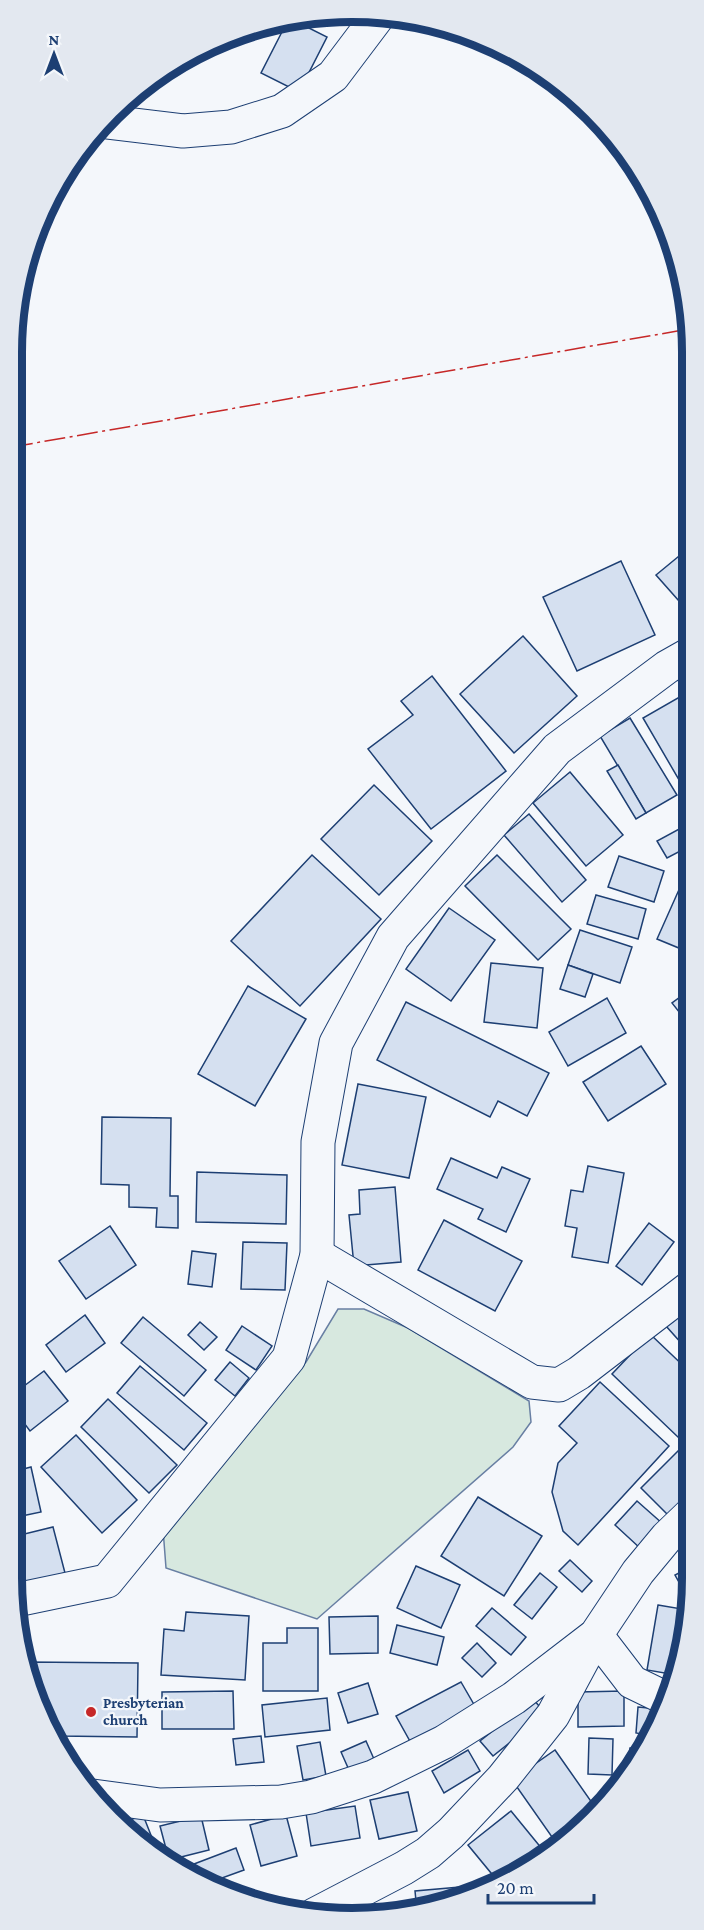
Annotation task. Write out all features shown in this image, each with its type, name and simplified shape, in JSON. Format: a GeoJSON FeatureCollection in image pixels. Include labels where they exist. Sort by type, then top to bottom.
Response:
{"type":"FeatureCollection","features":[{"type":"Feature","properties":{"kind":"main road"},"geometry":{"type":"LineString","coordinates":[[115,123],[183,131],[231,127],[282,111],[333,76],[373,23]]}},
{"type":"Feature","properties":{"kind":"main road"},"geometry":{"type":"LineString","coordinates":[[23,1599],[107,1581],[289,1358],[317,1255],[318,1142],[336,1043],[393,937],[557,749],[667,667],[681,659]]}},
{"type":"Feature","properties":{"kind":"main road"},"geometry":{"type":"LineString","coordinates":[[317,1255],[532,1382],[559,1385],[579,1373],[681,1295]]}},
{"type":"Feature","properties":{"kind":"main road"},"geometry":{"type":"LineString","coordinates":[[329,1907],[404,1868],[428,1852],[452,1833],[503,1778],[553,1715],[596,1635],[638,1572],[681,1524]]}},
{"type":"Feature","properties":{"kind":"main road"},"geometry":{"type":"LineString","coordinates":[[596,1635],[632,1682],[659,1695]]}},
{"type":"Feature","properties":{"kind":"main road"},"geometry":{"type":"LineString","coordinates":[[107,1798],[160,1805],[280,1802],[310,1797],[373,1777],[444,1742],[514,1698],[596,1635]]}},
{"type":"Feature","properties":{"kind":"shaded area"},"geometry":{"type":"Polygon","coordinates":[[[338,1309],[364,1309],[408,1328],[529,1401],[531,1422],[513,1447],[317,1619],[166,1568],[163,1529],[306,1362],[338,1309]]]}},
{"type":"Feature","properties":{"kind":"building"},"geometry":{"type":"Polygon","coordinates":[[[305,26],[327,37],[299,92],[261,73],[283,30],[305,26]]]}},
{"type":"Feature","properties":{"kind":"building"},"geometry":{"type":"Polygon","coordinates":[[[681,554],[681,603],[656,575],[681,554]]]}},
{"type":"Feature","properties":{"kind":"building"},"geometry":{"type":"Polygon","coordinates":[[[621,561],[655,635],[577,671],[543,597],[621,561]]]}},
{"type":"Feature","properties":{"kind":"building"},"geometry":{"type":"Polygon","coordinates":[[[523,636],[577,696],[514,753],[460,694],[523,636]]]}},
{"type":"Feature","properties":{"kind":"building"},"geometry":{"type":"Polygon","coordinates":[[[432,676],[506,771],[431,829],[368,749],[413,715],[401,701],[432,676]]]}},
{"type":"Feature","properties":{"kind":"building"},"geometry":{"type":"Polygon","coordinates":[[[681,696],[681,783],[643,718],[681,696]]]}},
{"type":"Feature","properties":{"kind":"building"},"geometry":{"type":"Polygon","coordinates":[[[630,718],[677,795],[646,813],[600,736],[630,718]]]}},
{"type":"Feature","properties":{"kind":"building"},"geometry":{"type":"Polygon","coordinates":[[[618,765],[646,813],[636,819],[607,771],[618,765]]]}},
{"type":"Feature","properties":{"kind":"building"},"geometry":{"type":"Polygon","coordinates":[[[570,772],[623,835],[586,866],[533,803],[570,772]]]}},
{"type":"Feature","properties":{"kind":"building"},"geometry":{"type":"Polygon","coordinates":[[[374,785],[432,841],[379,895],[321,839],[374,785]]]}},
{"type":"Feature","properties":{"kind":"building"},"geometry":{"type":"Polygon","coordinates":[[[529,814],[586,880],[562,902],[504,835],[529,814]]]}},
{"type":"Feature","properties":{"kind":"building"},"geometry":{"type":"Polygon","coordinates":[[[681,828],[681,851],[667,858],[657,841],[681,828]]]}},
{"type":"Feature","properties":{"kind":"building"},"geometry":{"type":"Polygon","coordinates":[[[312,855],[381,919],[300,1006],[231,941],[312,855]]]}},
{"type":"Feature","properties":{"kind":"building"},"geometry":{"type":"Polygon","coordinates":[[[497,855],[571,929],[538,960],[465,886],[497,855]]]}},
{"type":"Feature","properties":{"kind":"building"},"geometry":{"type":"Polygon","coordinates":[[[619,856],[664,871],[654,902],[608,887],[619,856]]]}},
{"type":"Feature","properties":{"kind":"building"},"geometry":{"type":"Polygon","coordinates":[[[681,885],[681,949],[657,939],[681,885]]]}},
{"type":"Feature","properties":{"kind":"building"},"geometry":{"type":"Polygon","coordinates":[[[596,895],[646,909],[638,939],[587,924],[596,895]]]}},
{"type":"Feature","properties":{"kind":"building"},"geometry":{"type":"Polygon","coordinates":[[[449,908],[495,940],[451,1001],[406,969],[449,908]]]}},
{"type":"Feature","properties":{"kind":"building"},"geometry":{"type":"Polygon","coordinates":[[[580,930],[632,947],[620,983],[568,965],[580,930]]]}},
{"type":"Feature","properties":{"kind":"building"},"geometry":{"type":"Polygon","coordinates":[[[491,963],[543,968],[537,1028],[484,1022],[491,963]]]}},
{"type":"Feature","properties":{"kind":"building"},"geometry":{"type":"Polygon","coordinates":[[[568,965],[593,974],[585,997],[560,989],[568,965]]]}},
{"type":"Feature","properties":{"kind":"building"},"geometry":{"type":"Polygon","coordinates":[[[248,986],[306,1019],[255,1106],[198,1074],[248,986]]]}},
{"type":"Feature","properties":{"kind":"building"},"geometry":{"type":"Polygon","coordinates":[[[681,996],[681,1014],[672,1003],[681,996]]]}},
{"type":"Feature","properties":{"kind":"building"},"geometry":{"type":"Polygon","coordinates":[[[607,998],[626,1033],[568,1066],[549,1032],[607,998]]]}},
{"type":"Feature","properties":{"kind":"building"},"geometry":{"type":"Polygon","coordinates":[[[406,1002],[549,1073],[527,1116],[498,1101],[490,1117],[377,1060],[406,1002]]]}},
{"type":"Feature","properties":{"kind":"building"},"geometry":{"type":"Polygon","coordinates":[[[641,1046],[666,1084],[608,1121],[583,1082],[641,1046]]]}},
{"type":"Feature","properties":{"kind":"building"},"geometry":{"type":"Polygon","coordinates":[[[358,1084],[426,1097],[409,1178],[342,1165],[358,1084]]]}},
{"type":"Feature","properties":{"kind":"building"},"geometry":{"type":"Polygon","coordinates":[[[102,1117],[171,1118],[170,1196],[178,1196],[178,1228],[156,1227],[157,1208],[129,1207],[129,1185],[101,1184],[102,1117]]]}},
{"type":"Feature","properties":{"kind":"building"},"geometry":{"type":"Polygon","coordinates":[[[451,1158],[497,1178],[502,1167],[530,1179],[506,1232],[478,1219],[483,1209],[437,1189],[451,1158]]]}},
{"type":"Feature","properties":{"kind":"building"},"geometry":{"type":"Polygon","coordinates":[[[588,1166],[624,1173],[608,1263],[572,1257],[577,1228],[565,1226],[571,1190],[583,1192],[588,1166]]]}},
{"type":"Feature","properties":{"kind":"building"},"geometry":{"type":"Polygon","coordinates":[[[197,1172],[287,1175],[286,1224],[196,1222],[197,1172]]]}},
{"type":"Feature","properties":{"kind":"building"},"geometry":{"type":"Polygon","coordinates":[[[395,1187],[401,1262],[354,1266],[349,1215],[360,1214],[359,1190],[395,1187]]]}},
{"type":"Feature","properties":{"kind":"building"},"geometry":{"type":"Polygon","coordinates":[[[444,1220],[522,1261],[495,1311],[418,1270],[444,1220]]]}},
{"type":"Feature","properties":{"kind":"building"},"geometry":{"type":"Polygon","coordinates":[[[649,1223],[674,1242],[642,1285],[616,1266],[649,1223]]]}},
{"type":"Feature","properties":{"kind":"building"},"geometry":{"type":"Polygon","coordinates":[[[110,1226],[136,1265],[86,1299],[59,1261],[110,1226]]]}},
{"type":"Feature","properties":{"kind":"building"},"geometry":{"type":"Polygon","coordinates":[[[243,1242],[287,1243],[285,1290],[241,1289],[243,1242]]]}},
{"type":"Feature","properties":{"kind":"building"},"geometry":{"type":"Polygon","coordinates":[[[192,1251],[216,1254],[212,1287],[188,1284],[192,1251]]]}},
{"type":"Feature","properties":{"kind":"building"},"geometry":{"type":"Polygon","coordinates":[[[681,1313],[681,1343],[666,1326],[681,1313]]]}},
{"type":"Feature","properties":{"kind":"building"},"geometry":{"type":"Polygon","coordinates":[[[85,1315],[105,1343],[66,1372],[46,1345],[85,1315]]]}},
{"type":"Feature","properties":{"kind":"building"},"geometry":{"type":"Polygon","coordinates":[[[143,1317],[206,1370],[184,1396],[121,1343],[143,1317]]]}},
{"type":"Feature","properties":{"kind":"building"},"geometry":{"type":"Polygon","coordinates":[[[200,1322],[217,1337],[204,1350],[188,1335],[200,1322]]]}},
{"type":"Feature","properties":{"kind":"building"},"geometry":{"type":"Polygon","coordinates":[[[242,1326],[272,1346],[256,1370],[226,1350],[242,1326]]]}},
{"type":"Feature","properties":{"kind":"building"},"geometry":{"type":"Polygon","coordinates":[[[650,1334],[681,1364],[681,1436],[679,1438],[612,1374],[650,1334]]]}},
{"type":"Feature","properties":{"kind":"building"},"geometry":{"type":"Polygon","coordinates":[[[230,1362],[249,1378],[235,1396],[215,1380],[230,1362]]]}},
{"type":"Feature","properties":{"kind":"building"},"geometry":{"type":"Polygon","coordinates":[[[140,1366],[207,1423],[184,1450],[117,1393],[140,1366]]]}},
{"type":"Feature","properties":{"kind":"building"},"geometry":{"type":"Polygon","coordinates":[[[44,1371],[68,1401],[30,1431],[23,1422],[23,1387],[44,1371]]]}},
{"type":"Feature","properties":{"kind":"building"},"geometry":{"type":"Polygon","coordinates":[[[600,1382],[669,1446],[578,1545],[563,1531],[552,1492],[558,1463],[577,1443],[559,1426],[600,1382]]]}},
{"type":"Feature","properties":{"kind":"building"},"geometry":{"type":"Polygon","coordinates":[[[108,1399],[177,1465],[149,1493],[81,1427],[108,1399]]]}},
{"type":"Feature","properties":{"kind":"building"},"geometry":{"type":"Polygon","coordinates":[[[76,1435],[137,1500],[102,1533],[41,1467],[76,1435]]]}},
{"type":"Feature","properties":{"kind":"building"},"geometry":{"type":"Polygon","coordinates":[[[681,1448],[681,1512],[673,1520],[641,1488],[681,1448]]]}},
{"type":"Feature","properties":{"kind":"building"},"geometry":{"type":"Polygon","coordinates":[[[31,1467],[41,1512],[23,1516],[23,1469],[31,1467]]]}},
{"type":"Feature","properties":{"kind":"building"},"geometry":{"type":"Polygon","coordinates":[[[478,1497],[542,1536],[504,1596],[441,1556],[478,1497]]]}},
{"type":"Feature","properties":{"kind":"building"},"geometry":{"type":"Polygon","coordinates":[[[637,1501],[663,1524],[641,1549],[615,1525],[637,1501]]]}},
{"type":"Feature","properties":{"kind":"building"},"geometry":{"type":"Polygon","coordinates":[[[53,1527],[65,1573],[23,1584],[23,1534],[53,1527]]]}},
{"type":"Feature","properties":{"kind":"building"},"geometry":{"type":"Polygon","coordinates":[[[570,1560],[592,1581],[582,1592],[559,1571],[570,1560]]]}},
{"type":"Feature","properties":{"kind":"building"},"geometry":{"type":"Polygon","coordinates":[[[416,1566],[460,1585],[441,1628],[397,1608],[416,1566]]]}},
{"type":"Feature","properties":{"kind":"building"},"geometry":{"type":"Polygon","coordinates":[[[681,1572],[681,1586],[675,1575],[681,1572]]]}},
{"type":"Feature","properties":{"kind":"building"},"geometry":{"type":"Polygon","coordinates":[[[540,1573],[557,1587],[532,1619],[514,1605],[540,1573]]]}},
{"type":"Feature","properties":{"kind":"building"},"geometry":{"type":"Polygon","coordinates":[[[658,1605],[680,1609],[667,1673],[647,1670],[658,1605]]]}},
{"type":"Feature","properties":{"kind":"building"},"geometry":{"type":"Polygon","coordinates":[[[492,1608],[526,1637],[511,1655],[476,1626],[492,1608]]]}},
{"type":"Feature","properties":{"kind":"building"},"geometry":{"type":"Polygon","coordinates":[[[186,1612],[249,1616],[245,1680],[161,1675],[164,1629],[184,1631],[186,1612]]]}},
{"type":"Feature","properties":{"kind":"building"},"geometry":{"type":"Polygon","coordinates":[[[378,1616],[378,1653],[330,1654],[329,1617],[378,1616]]]}},
{"type":"Feature","properties":{"kind":"building"},"geometry":{"type":"Polygon","coordinates":[[[397,1625],[444,1637],[437,1665],[390,1653],[397,1625]]]}},
{"type":"Feature","properties":{"kind":"building"},"geometry":{"type":"Polygon","coordinates":[[[287,1628],[318,1628],[318,1691],[263,1691],[263,1643],[287,1643],[287,1628]]]}},
{"type":"Feature","properties":{"kind":"building"},"geometry":{"type":"Polygon","coordinates":[[[477,1643],[496,1663],[482,1677],[462,1658],[477,1643]]]}},
{"type":"Feature","properties":{"kind":"building","name":"Presbyterian church"},"geometry":{"type":"Polygon","coordinates":[[[34,1662],[138,1663],[137,1737],[63,1736],[40,1684],[34,1662]]]}},
{"type":"Feature","properties":{"kind":"building"},"geometry":{"type":"Polygon","coordinates":[[[461,1682],[476,1708],[411,1743],[396,1716],[461,1682]]]}},
{"type":"Feature","properties":{"kind":"building"},"geometry":{"type":"Polygon","coordinates":[[[368,1683],[378,1714],[348,1723],[338,1693],[368,1683]]]}},
{"type":"Feature","properties":{"kind":"building"},"geometry":{"type":"Polygon","coordinates":[[[233,1691],[234,1729],[162,1729],[162,1692],[233,1691]]]}},
{"type":"Feature","properties":{"kind":"building"},"geometry":{"type":"Polygon","coordinates":[[[624,1691],[624,1726],[578,1727],[578,1692],[624,1691]]]}},
{"type":"Feature","properties":{"kind":"building"},"geometry":{"type":"Polygon","coordinates":[[[327,1698],[330,1730],[265,1737],[262,1705],[327,1698]]]}},
{"type":"Feature","properties":{"kind":"building"},"geometry":{"type":"Polygon","coordinates":[[[533,1699],[546,1714],[493,1756],[480,1741],[533,1699]]]}},
{"type":"Feature","properties":{"kind":"building"},"geometry":{"type":"Polygon","coordinates":[[[638,1707],[654,1709],[642,1734],[636,1733],[638,1707]]]}},
{"type":"Feature","properties":{"kind":"building"},"geometry":{"type":"Polygon","coordinates":[[[261,1736],[264,1762],[236,1765],[233,1739],[261,1736]]]}},
{"type":"Feature","properties":{"kind":"building"},"geometry":{"type":"Polygon","coordinates":[[[589,1738],[613,1739],[612,1775],[588,1774],[589,1738]]]}},
{"type":"Feature","properties":{"kind":"building"},"geometry":{"type":"Polygon","coordinates":[[[366,1741],[374,1759],[349,1770],[341,1752],[366,1741]]]}},
{"type":"Feature","properties":{"kind":"building"},"geometry":{"type":"Polygon","coordinates":[[[320,1742],[326,1776],[303,1780],[297,1746],[320,1742]]]}},
{"type":"Feature","properties":{"kind":"building"},"geometry":{"type":"Polygon","coordinates":[[[468,1750],[480,1771],[444,1793],[432,1771],[468,1750]]]}},
{"type":"Feature","properties":{"kind":"building"},"geometry":{"type":"Polygon","coordinates":[[[555,1750],[592,1803],[573,1823],[552,1837],[512,1780],[555,1750]]]}},
{"type":"Feature","properties":{"kind":"building"},"geometry":{"type":"Polygon","coordinates":[[[408,1792],[417,1831],[379,1839],[370,1800],[408,1792]]]}},
{"type":"Feature","properties":{"kind":"building"},"geometry":{"type":"Polygon","coordinates":[[[355,1806],[360,1838],[311,1846],[306,1813],[355,1806]]]}},
{"type":"Feature","properties":{"kind":"building"},"geometry":{"type":"Polygon","coordinates":[[[511,1811],[541,1848],[493,1876],[468,1845],[511,1811]]]}},
{"type":"Feature","properties":{"kind":"building"},"geometry":{"type":"Polygon","coordinates":[[[143,1815],[153,1840],[135,1826],[129,1820],[143,1815]]]}},
{"type":"Feature","properties":{"kind":"building"},"geometry":{"type":"Polygon","coordinates":[[[286,1815],[297,1856],[261,1866],[250,1825],[286,1815]]]}},
{"type":"Feature","properties":{"kind":"building"},"geometry":{"type":"Polygon","coordinates":[[[201,1816],[209,1850],[178,1858],[166,1850],[160,1826],[201,1816]]]}},
{"type":"Feature","properties":{"kind":"building"},"geometry":{"type":"Polygon","coordinates":[[[236,1848],[244,1870],[219,1879],[195,1868],[194,1864],[236,1848]]]}},
{"type":"Feature","properties":{"kind":"building"},"geometry":{"type":"Polygon","coordinates":[[[467,1886],[416,1901],[415,1891],[467,1886]]]}},
{"type":"Feature","properties":{"kind":"power"},"geometry":{"type":"LineString","coordinates":[[23,445],[681,330]]}},
{"type":"Feature","properties":{"kind":"place","name":"Presbyterian church"},"geometry":{"type":"Point","coordinates":[91,1712]}}]}
